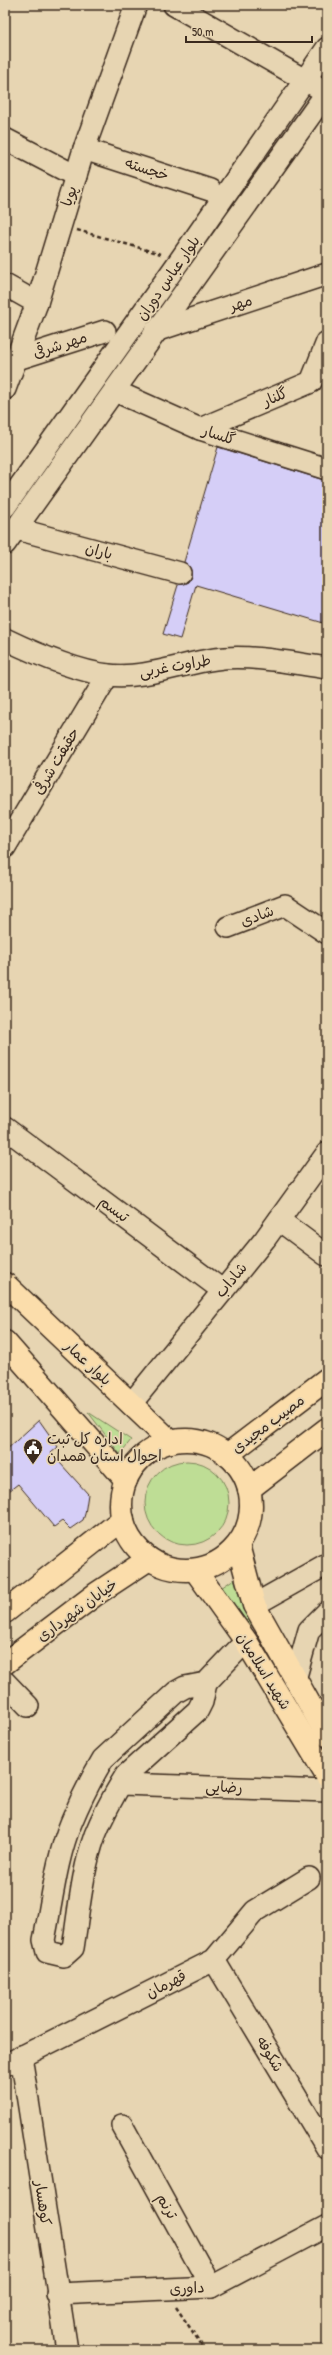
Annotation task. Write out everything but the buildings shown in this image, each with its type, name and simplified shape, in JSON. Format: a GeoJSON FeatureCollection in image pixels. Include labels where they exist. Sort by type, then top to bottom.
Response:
{"type":"FeatureCollection","features":[{"type":"Feature","properties":{"kind":"main road","name":"بلوار عمار"},"geometry":{"type":"LineString","coordinates":[[5,1284],[171,1442]]}},
{"type":"Feature","properties":{"kind":"main road"},"geometry":{"type":"LineString","coordinates":[[5,1342],[126,1480]]}},
{"type":"Feature","properties":{"kind":"main road","name":"مصیب مجیدی"},"geometry":{"type":"LineString","coordinates":[[227,1455],[327,1378]]}},
{"type":"Feature","properties":{"kind":"main road"},"geometry":{"type":"LineString","coordinates":[[249,1489],[327,1429]]}},
{"type":"Feature","properties":{"kind":"main road"},"geometry":{"type":"LineString","coordinates":[[191,1440],[204,1443],[227,1455],[241,1470],[249,1489],[252,1508],[249,1521],[238,1545],[226,1557],[212,1566],[195,1570],[179,1570],[163,1566],[150,1559],[137,1548],[128,1534],[123,1519],[121,1499],[126,1480],[137,1463],[152,1450],[171,1442],[191,1440]]}},
{"type":"Feature","properties":{"kind":"main road"},"geometry":{"type":"LineString","coordinates":[[5,1612],[123,1519]]}},
{"type":"Feature","properties":{"kind":"main road","name":"شهید اسلامیان"},"geometry":{"type":"LineString","coordinates":[[238,1545],[254,1605],[327,1735]]}},
{"type":"Feature","properties":{"kind":"main road","name":"خیابان شهرداری"},"geometry":{"type":"LineString","coordinates":[[5,1663],[96,1594],[150,1559]]}},
{"type":"Feature","properties":{"kind":"main road","name":"شهید اسلامیان"},"geometry":{"type":"LineString","coordinates":[[195,1570],[246,1640],[327,1776]]}},
{"type":"Feature","properties":{"kind":"street","name":"پویا"},"geometry":{"type":"LineString","coordinates":[[5,389],[14,360],[37,302],[84,149],[136,5]]}},
{"type":"Feature","properties":{"kind":"street"},"geometry":{"type":"LineString","coordinates":[[174,5],[327,92]]}},
{"type":"Feature","properties":{"kind":"street","name":"بلوار عباس دوران"},"geometry":{"type":"LineString","coordinates":[[5,507],[180,260],[327,48]]}},
{"type":"Feature","properties":{"kind":"street","name":"بلوار عباس دوران"},"geometry":{"type":"LineString","coordinates":[[11,536],[115,391],[155,331],[327,92]]}},
{"type":"Feature","properties":{"kind":"street"},"geometry":{"type":"LineString","coordinates":[[5,139],[76,176]]}},
{"type":"Feature","properties":{"kind":"street","name":"خجسته"},"geometry":{"type":"LineString","coordinates":[[84,149],[210,190]]}},
{"type":"Feature","properties":{"kind":"street","name":"مهر"},"geometry":{"type":"LineString","coordinates":[[155,331],[327,274]]}},
{"type":"Feature","properties":{"kind":"street"},"geometry":{"type":"LineString","coordinates":[[5,285],[37,302]]}},
{"type":"Feature","properties":{"kind":"street","name":"مهر شرقی"},"geometry":{"type":"LineString","coordinates":[[14,360],[105,330]]}},
{"type":"Feature","properties":{"kind":"street","name":"گلنار"},"geometry":{"type":"LineString","coordinates":[[200,429],[311,382],[327,342]]}},
{"type":"Feature","properties":{"kind":"street","name":"گلسار"},"geometry":{"type":"LineString","coordinates":[[115,391],[200,429],[327,469]]}},
{"type":"Feature","properties":{"kind":"street","name":"باران"},"geometry":{"type":"LineString","coordinates":[[11,536],[180,573]]}},
{"type":"Feature","properties":{"kind":"street","name":"طراوت غربی"},"geometry":{"type":"LineString","coordinates":[[5,639],[66,664],[108,675],[160,672],[216,659],[271,660],[327,668]]}},
{"type":"Feature","properties":{"kind":"street","name":"حقیقت شرفی"},"geometry":{"type":"LineString","coordinates":[[5,847],[108,675]]}},
{"type":"Feature","properties":{"kind":"street","name":"شادی"},"geometry":{"type":"LineString","coordinates":[[228,927],[285,905],[327,933]]}},
{"type":"Feature","properties":{"kind":"street","name":"تبسم"},"geometry":{"type":"LineString","coordinates":[[5,1128],[222,1290]]}},
{"type":"Feature","properties":{"kind":"street","name":"شاداب"},"geometry":{"type":"LineString","coordinates":[[131,1404],[279,1220],[327,1153]]}},
{"type":"Feature","properties":{"kind":"street"},"geometry":{"type":"LineString","coordinates":[[279,1220],[326,1256]]}},
{"type":"Feature","properties":{"kind":"street"},"geometry":{"type":"LineString","coordinates":[[254,1605],[325,1570]]}},
{"type":"Feature","properties":{"kind":"street"},"geometry":{"type":"LineString","coordinates":[[295,1680],[309,1630],[327,1612]]}},
{"type":"Feature","properties":{"kind":"street"},"geometry":{"type":"LineString","coordinates":[[206,1683],[185,1687],[176,1692],[103,1759],[71,1823],[63,1852],[44,1940],[47,1952],[64,1956],[73,1948],[88,1861],[94,1841],[126,1775],[198,1710],[202,1702],[206,1683],[246,1640]]}},
{"type":"Feature","properties":{"kind":"street"},"geometry":{"type":"LineString","coordinates":[[5,1682],[28,1706]]}},
{"type":"Feature","properties":{"kind":"street","name":"رضایی"},"geometry":{"type":"LineString","coordinates":[[121,1784],[327,1791]]}},
{"type":"Feature","properties":{"kind":"street","name":"قهرمان"},"geometry":{"type":"LineString","coordinates":[[13,2060],[214,1960],[256,1911],[309,1878]]}},
{"type":"Feature","properties":{"kind":"street","name":"شکوفه"},"geometry":{"type":"LineString","coordinates":[[214,1960],[327,2148]]}},
{"type":"Feature","properties":{"kind":"street","name":"کوهسار"},"geometry":{"type":"LineString","coordinates":[[13,2060],[67,2350]]}},
{"type":"Feature","properties":{"kind":"street","name":"ترنم"},"geometry":{"type":"LineString","coordinates":[[122,2126],[211,2287]]}},
{"type":"Feature","properties":{"kind":"street","name":"داوری"},"geometry":{"type":"LineString","coordinates":[[57,2294],[211,2287],[327,2226]]}},
{"type":"Feature","properties":{"kind":"path"},"geometry":{"type":"LineString","coordinates":[[60,224],[180,260]]}},
{"type":"Feature","properties":{"kind":"path"},"geometry":{"type":"LineString","coordinates":[[163,2289],[205,2350]]}},
{"type":"Feature","properties":{"kind":"green space"},"geometry":{"type":"Polygon","coordinates":[[[88,1412],[131,1440],[120,1454],[88,1412]]]}},
{"type":"Feature","properties":{"kind":"green space"},"geometry":{"type":"Polygon","coordinates":[[[187,1461],[203,1464],[210,1468],[222,1480],[226,1487],[229,1503],[226,1519],[222,1526],[210,1538],[203,1542],[187,1545],[171,1542],[164,1538],[152,1526],[148,1519],[145,1503],[148,1487],[152,1480],[164,1468],[171,1464],[187,1461]]]}},
{"type":"Feature","properties":{"kind":"green space"},"geometry":{"type":"Polygon","coordinates":[[[234,1579],[255,1630],[218,1590],[234,1579]]]}},
{"type":"Feature","properties":{"kind":"place","name":"اداره کل ثبت احوال استان همدان"},"geometry":{"type":"Point","coordinates":[33,1465]}}]}
